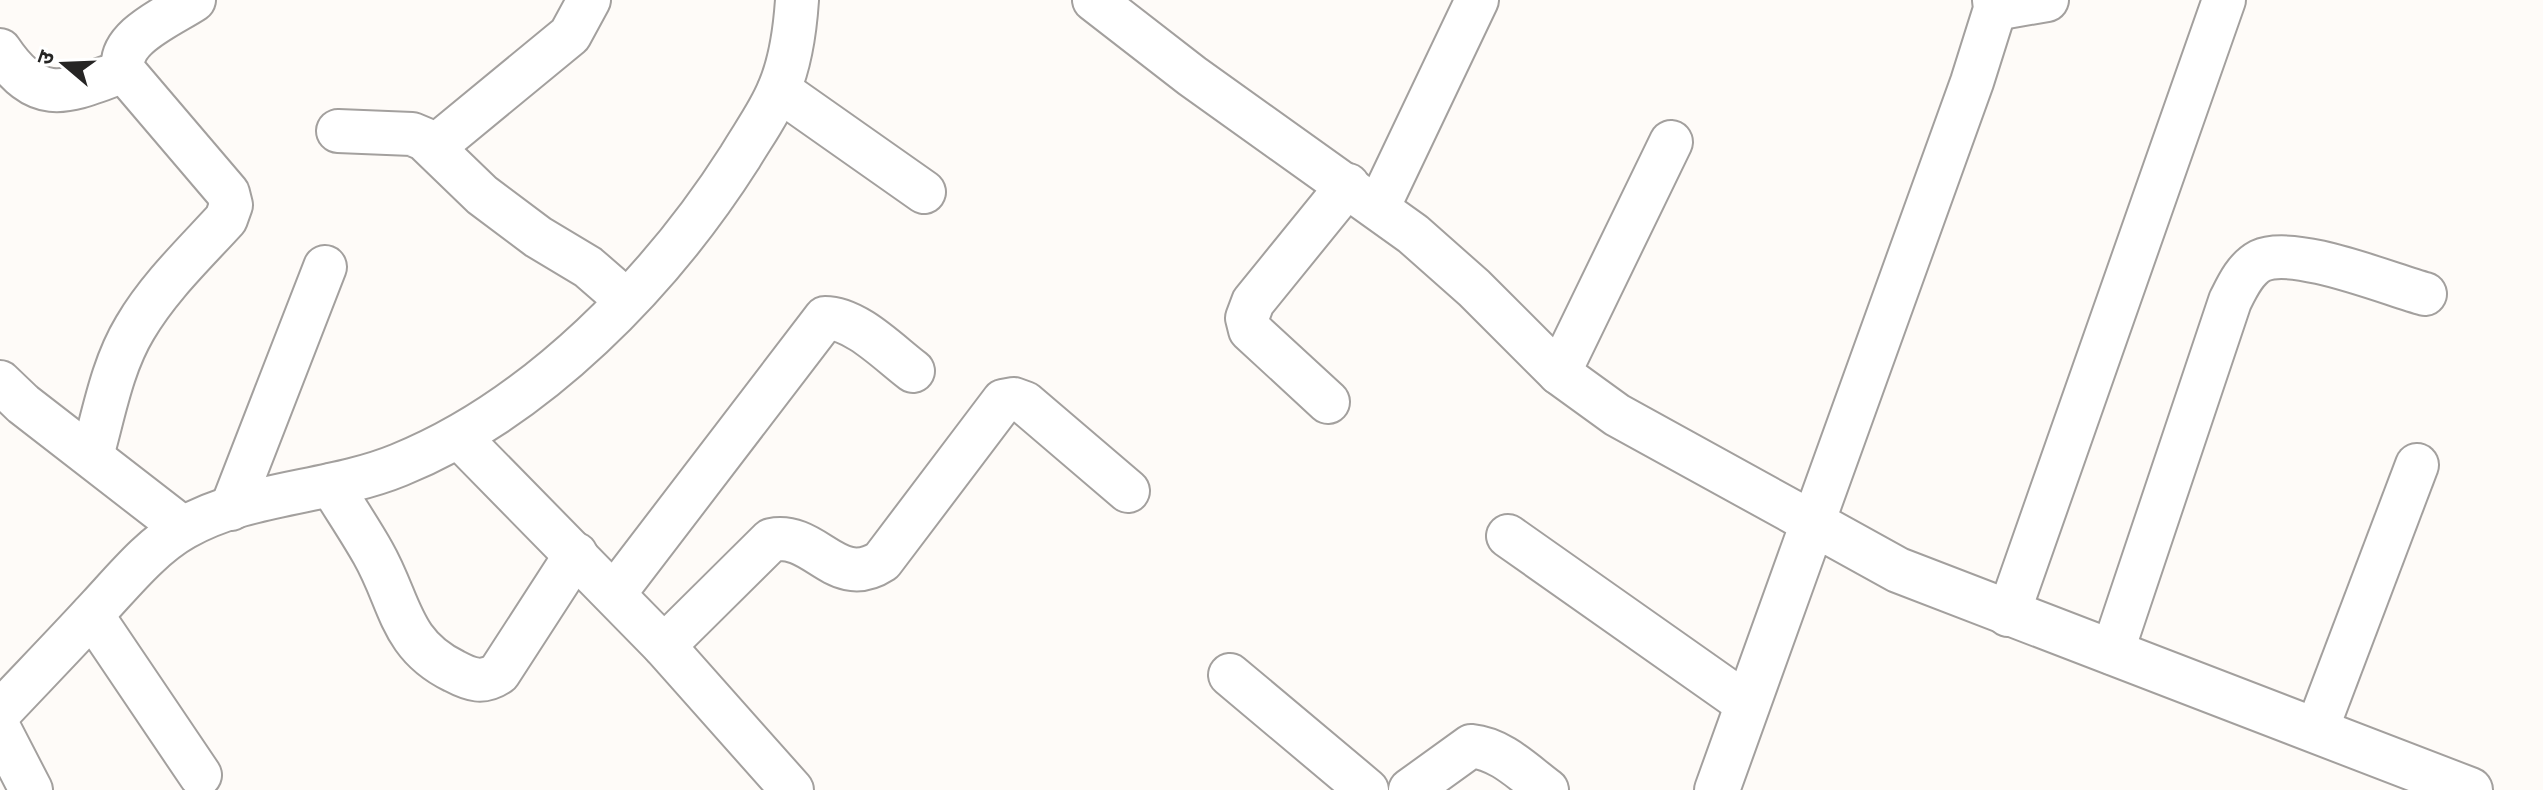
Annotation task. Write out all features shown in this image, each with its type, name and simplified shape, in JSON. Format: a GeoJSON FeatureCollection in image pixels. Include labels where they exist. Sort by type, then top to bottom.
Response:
{"type":"FeatureCollection","features":[{"type":"Feature","properties":{"kind":"street"},"geometry":{"type":"LineString","coordinates":[[92,456],[116,368],[135,328],[159,294],[226,219],[231,205],[228,193],[124,71],[121,59],[126,48],[194,0]]}},
{"type":"Feature","properties":{"kind":"street"},"geometry":{"type":"LineString","coordinates":[[434,147],[570,35],[589,0]]}},
{"type":"Feature","properties":{"kind":"street"},"geometry":{"type":"LineString","coordinates":[[0,712],[140,564],[183,528],[231,509],[396,467],[460,438],[526,390],[626,300],[702,216],[779,90],[790,54],[797,0]]}},
{"type":"Feature","properties":{"kind":"street"},"geometry":{"type":"LineString","coordinates":[[1328,402],[1250,330],[1247,318],[1253,302],[1363,197],[1477,0]]}},
{"type":"Feature","properties":{"kind":"street"},"geometry":{"type":"LineString","coordinates":[[1717,790],[1995,4],[2047,0]]}},
{"type":"Feature","properties":{"kind":"street"},"geometry":{"type":"LineString","coordinates":[[2008,615],[2224,0]]}},
{"type":"Feature","properties":{"kind":"street"},"geometry":{"type":"LineString","coordinates":[[1096,1],[1192,76],[1363,197],[1474,288],[1559,373],[1617,415],[1898,570],[2008,615],[2317,729],[2470,790]]}},
{"type":"Feature","properties":{"kind":"street"},"geometry":{"type":"LineString","coordinates":[[0,50],[29,84],[49,92],[74,90],[124,71]]}},
{"type":"Feature","properties":{"kind":"street"},"geometry":{"type":"LineString","coordinates":[[779,90],[924,192]]}},
{"type":"Feature","properties":{"kind":"street"},"geometry":{"type":"LineString","coordinates":[[338,131],[412,134],[434,147],[502,211],[588,267],[626,300]]}},
{"type":"Feature","properties":{"kind":"street"},"geometry":{"type":"LineString","coordinates":[[1559,373],[1671,142]]}},
{"type":"Feature","properties":{"kind":"street"},"geometry":{"type":"LineString","coordinates":[[2112,653],[2230,301],[2244,275],[2260,262],[2280,257],[2308,261],[2425,294]]}},
{"type":"Feature","properties":{"kind":"street"},"geometry":{"type":"LineString","coordinates":[[231,509],[325,267]]}},
{"type":"Feature","properties":{"kind":"street"},"geometry":{"type":"LineString","coordinates":[[614,594],[825,318],[838,318],[850,325],[913,371]]}},
{"type":"Feature","properties":{"kind":"street"},"geometry":{"type":"LineString","coordinates":[[0,382],[23,404],[183,528]]}},
{"type":"Feature","properties":{"kind":"street"},"geometry":{"type":"LineString","coordinates":[[664,646],[771,540],[784,537],[800,543],[851,571],[867,571],[882,561],[1003,401],[1014,399],[1025,403],[1128,491]]}},
{"type":"Feature","properties":{"kind":"street"},"geometry":{"type":"LineString","coordinates":[[460,438],[664,646],[792,790]]}},
{"type":"Feature","properties":{"kind":"street"},"geometry":{"type":"LineString","coordinates":[[2317,729],[2417,465]]}},
{"type":"Feature","properties":{"kind":"street"},"geometry":{"type":"LineString","coordinates":[[331,485],[373,552],[413,641],[436,662],[477,680],[488,680],[499,673],[576,554]]}},
{"type":"Feature","properties":{"kind":"street"},"geometry":{"type":"LineString","coordinates":[[1508,536],[1748,705]]}},
{"type":"Feature","properties":{"kind":"street"},"geometry":{"type":"LineString","coordinates":[[92,615],[200,775]]}},
{"type":"Feature","properties":{"kind":"street"},"geometry":{"type":"LineString","coordinates":[[1230,675],[1367,790]]}},
{"type":"Feature","properties":{"kind":"street"},"geometry":{"type":"LineString","coordinates":[[0,730],[31,790]]}},
{"type":"Feature","properties":{"kind":"street"},"geometry":{"type":"LineString","coordinates":[[1410,790],[1471,746],[1485,747],[1503,756],[1547,790]]}}]}
